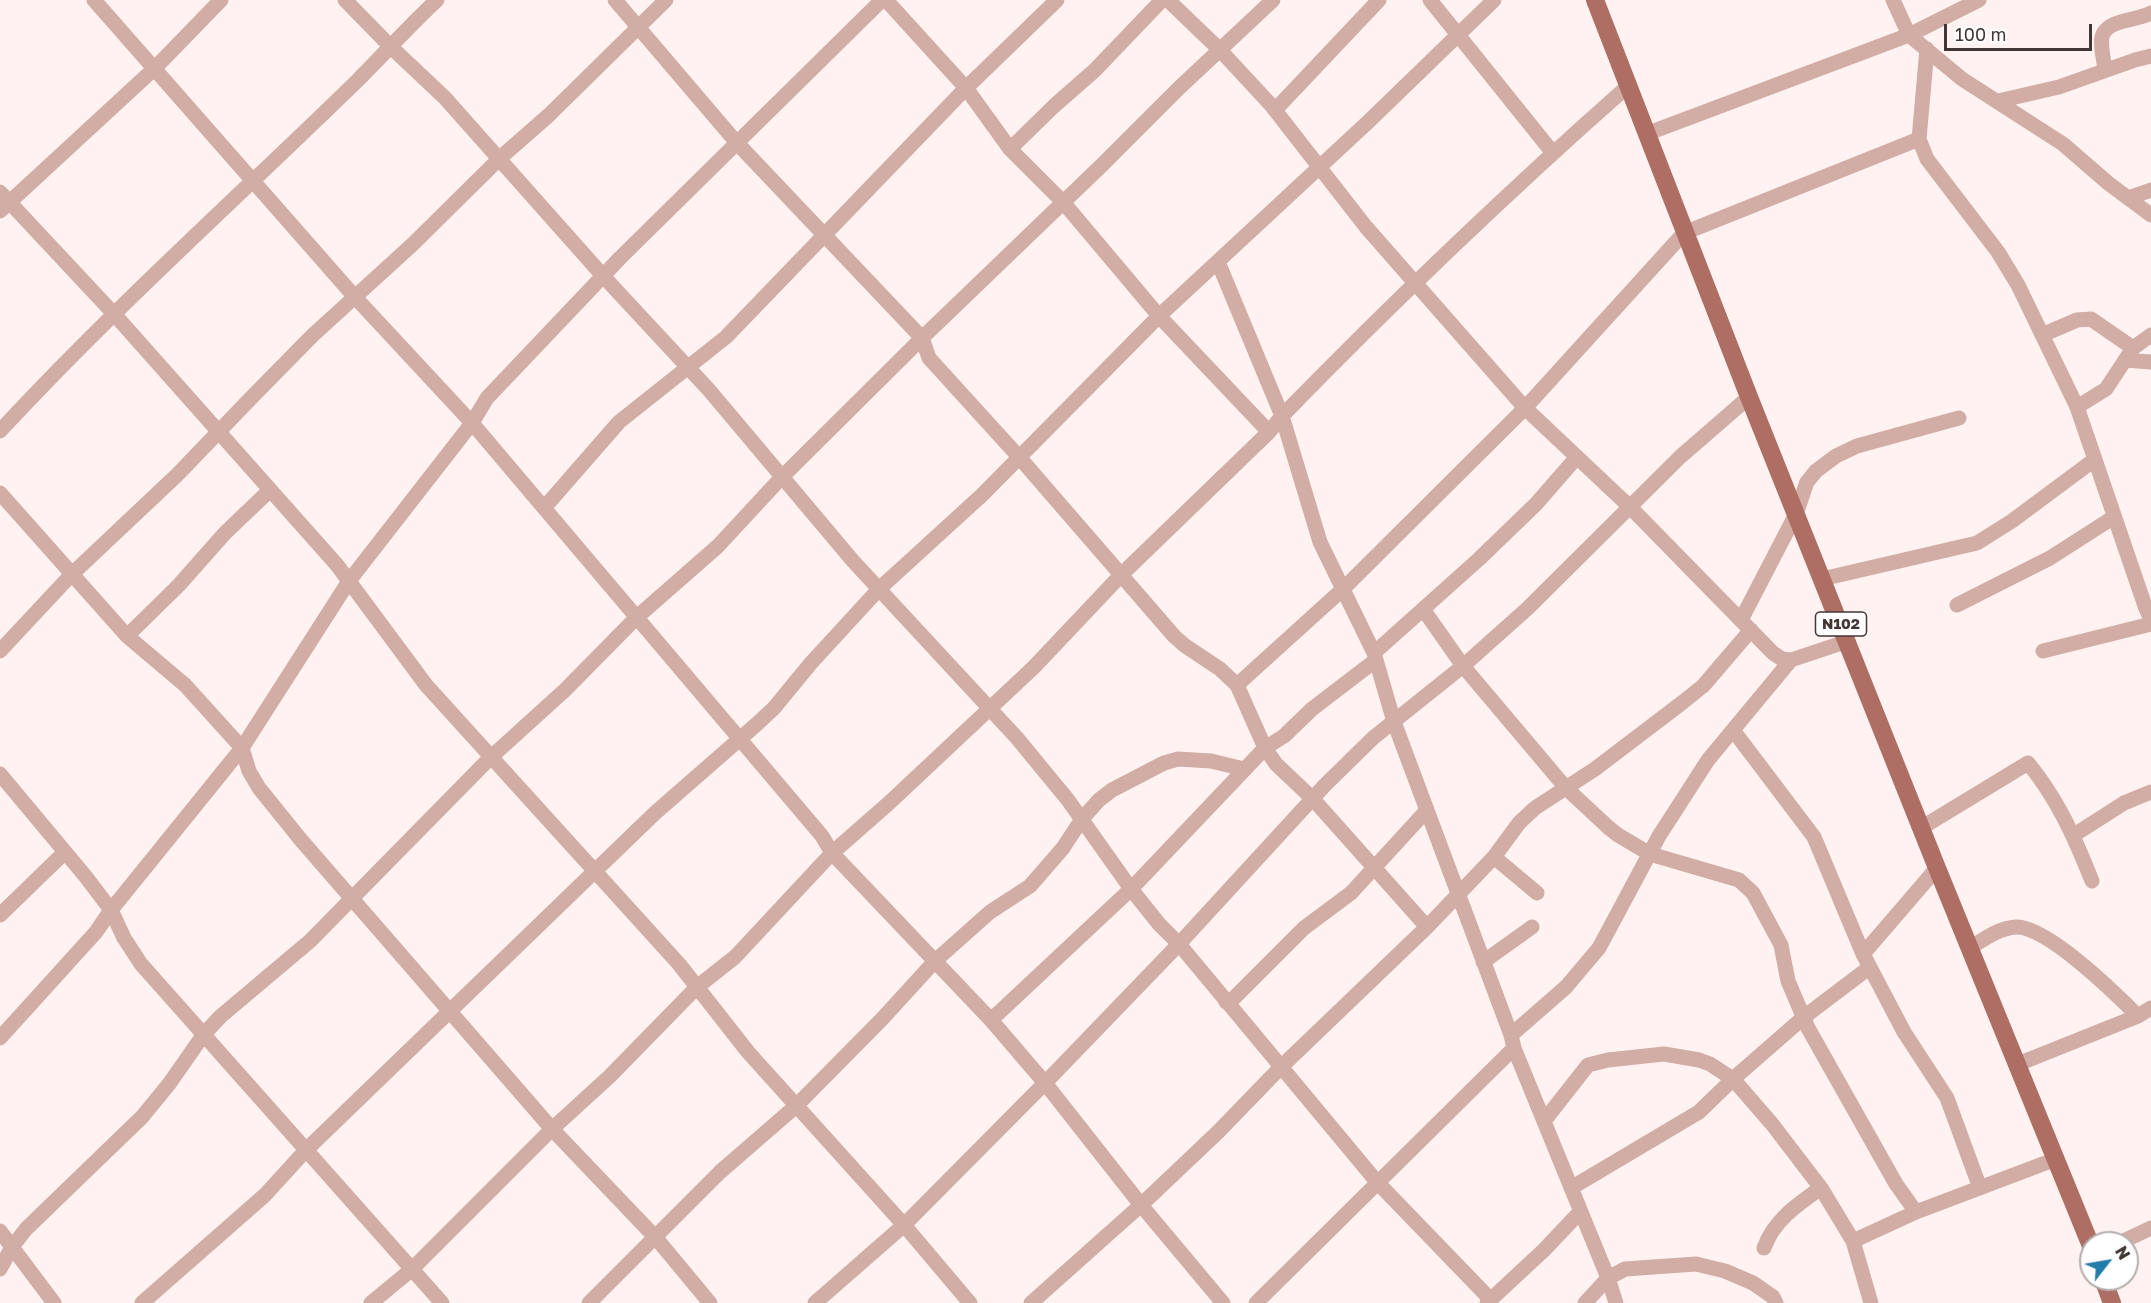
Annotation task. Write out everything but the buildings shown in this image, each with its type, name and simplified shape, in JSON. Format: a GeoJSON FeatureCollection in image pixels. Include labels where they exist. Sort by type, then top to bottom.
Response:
{"type":"FeatureCollection","features":[{"type":"Feature","properties":{"kind":"main road","name":"N102"},"geometry":{"type":"LineString","coordinates":[[1595,0],[1749,397],[2085,1231]]}},
{"type":"Feature","properties":{"kind":"street"},"geometry":{"type":"LineString","coordinates":[[94,0],[354,296],[472,423],[741,739],[822,836],[832,853],[991,1020],[1046,1083],[1141,1205],[1223,1303]]}},
{"type":"Feature","properties":{"kind":"street"},"geometry":{"type":"LineString","coordinates":[[221,0],[155,68],[3,201],[115,315],[337,566],[426,685],[697,987],[748,1052],[904,1225],[970,1303]]}},
{"type":"Feature","properties":{"kind":"street"},"geometry":{"type":"LineString","coordinates":[[345,0],[445,98],[500,158],[534,200],[688,367],[781,478],[879,589],[1017,738],[1068,800],[1131,889],[1159,924],[1179,944],[1377,1182],[1489,1301],[1544,1250],[1580,1212]]}},
{"type":"Feature","properties":{"kind":"street"},"geometry":{"type":"LineString","coordinates":[[0,431],[47,381],[437,0]]}},
{"type":"Feature","properties":{"kind":"street"},"geometry":{"type":"LineString","coordinates":[[615,0],[737,143],[922,338],[929,358],[1019,457],[1121,576],[1184,645],[1220,669],[1237,685],[1265,748],[1276,764],[1313,799],[1427,927]]}},
{"type":"Feature","properties":{"kind":"street"},"geometry":{"type":"LineString","coordinates":[[0,651],[71,575],[178,474],[250,398],[354,296],[557,107],[666,0]]}},
{"type":"Feature","properties":{"kind":"street"},"geometry":{"type":"LineString","coordinates":[[0,1038],[96,932],[111,910],[242,748],[349,581],[472,423],[487,398],[620,258],[884,0],[966,88],[1010,149],[1063,202],[1159,316],[1269,432]]}},
{"type":"Feature","properties":{"kind":"street"},"geometry":{"type":"LineString","coordinates":[[544,508],[619,422],[726,337],[966,88],[1058,0]]}},
{"type":"Feature","properties":{"kind":"street"},"geometry":{"type":"LineString","coordinates":[[1010,149],[1053,106],[1095,70],[1162,0]]}},
{"type":"Feature","properties":{"kind":"street"},"geometry":{"type":"LineString","coordinates":[[1168,0],[1220,50],[1275,110],[1366,227],[1525,408],[1630,507],[1773,653],[1782,659],[1791,660],[1848,641]]}},
{"type":"Feature","properties":{"kind":"street"},"geometry":{"type":"LineString","coordinates":[[0,1269],[12,1247],[26,1229],[142,1117],[169,1084],[204,1034],[221,1016],[310,941],[490,758],[565,690],[637,617],[718,546],[781,478],[922,338],[1273,0]]}},
{"type":"Feature","properties":{"kind":"street"},"geometry":{"type":"LineString","coordinates":[[1275,110],[1379,0]]}},
{"type":"Feature","properties":{"kind":"street"},"geometry":{"type":"LineString","coordinates":[[1430,0],[1553,153]]}},
{"type":"Feature","properties":{"kind":"street"},"geometry":{"type":"LineString","coordinates":[[142,1303],[265,1195],[306,1150],[594,871],[655,813],[774,708],[811,663],[879,589],[982,495],[1159,316],[1320,167],[1494,0]]}},
{"type":"Feature","properties":{"kind":"street"},"geometry":{"type":"LineString","coordinates":[[1893,0],[1909,35],[1962,79],[2063,144],[2151,215]]}},
{"type":"Feature","properties":{"kind":"street"},"geometry":{"type":"LineString","coordinates":[[1646,134],[1909,35],[1979,0]]}},
{"type":"Feature","properties":{"kind":"street"},"geometry":{"type":"LineString","coordinates":[[2105,70],[2102,40],[2106,30],[2111,26],[2151,13]]}},
{"type":"Feature","properties":{"kind":"street"},"geometry":{"type":"LineString","coordinates":[[1927,49],[1919,139],[1927,159],[1998,252],[2018,285],[2077,407],[2151,620]]}},
{"type":"Feature","properties":{"kind":"street"},"geometry":{"type":"LineString","coordinates":[[1998,101],[2059,87],[2151,56]]}},
{"type":"Feature","properties":{"kind":"street"},"geometry":{"type":"LineString","coordinates":[[371,1303],[411,1269],[552,1129],[610,1076],[697,987],[735,957],[832,853],[990,709],[1121,576],[1269,432],[1282,416],[1416,282],[1628,86]]}},
{"type":"Feature","properties":{"kind":"street"},"geometry":{"type":"LineString","coordinates":[[1237,685],[1343,589],[1525,408],[1684,233],[1919,139]]}},
{"type":"Feature","properties":{"kind":"street"},"geometry":{"type":"LineString","coordinates":[[2128,198],[2151,190]]}},
{"type":"Feature","properties":{"kind":"street"},"geometry":{"type":"LineString","coordinates":[[1218,262],[1282,416],[1320,542],[1375,657],[1394,722],[1457,893],[1616,1303]]}},
{"type":"Feature","properties":{"kind":"street"},"geometry":{"type":"LineString","coordinates":[[2042,335],[2077,320],[2091,319],[2129,354],[2151,362]]}},
{"type":"Feature","properties":{"kind":"street"},"geometry":{"type":"LineString","coordinates":[[2077,407],[2106,389],[2129,354],[2151,335]]}},
{"type":"Feature","properties":{"kind":"street"},"geometry":{"type":"LineString","coordinates":[[815,1303],[904,1225],[1046,1083],[1179,944],[1325,785],[1373,738],[1463,666],[1528,608],[1680,457],[1749,397]]}},
{"type":"Feature","properties":{"kind":"street"},"geometry":{"type":"LineString","coordinates":[[1031,1303],[1141,1205],[1218,1132],[1281,1067],[1427,927],[1457,893],[1494,857],[1534,808],[1595,769],[1703,686],[1724,663],[1746,625],[1796,514],[1807,482],[1816,471],[1836,456],[1857,446],[1959,418]]}},
{"type":"Feature","properties":{"kind":"street"},"geometry":{"type":"LineString","coordinates":[[991,1020],[1131,889],[1265,748],[1284,736],[1311,709],[1375,657],[1423,609],[1479,560],[1536,504],[1577,457]]}},
{"type":"Feature","properties":{"kind":"street"},"geometry":{"type":"LineString","coordinates":[[1822,579],[1977,543],[2012,521],[2094,460]]}},
{"type":"Feature","properties":{"kind":"street"},"geometry":{"type":"LineString","coordinates":[[127,636],[179,585],[225,533],[269,491]]}},
{"type":"Feature","properties":{"kind":"street"},"geometry":{"type":"LineString","coordinates":[[0,493],[127,636],[185,684],[242,748],[249,771],[259,788],[301,840],[552,1129],[656,1238],[710,1303]]}},
{"type":"Feature","properties":{"kind":"street"},"geometry":{"type":"LineString","coordinates":[[1957,605],[2050,558],[2114,517]]}},
{"type":"Feature","properties":{"kind":"street"},"geometry":{"type":"LineString","coordinates":[[1423,609],[1463,666],[1566,788],[1618,836],[1650,854],[1746,884],[1781,945],[1788,981],[1808,1028],[1896,1184],[1916,1212]]}},
{"type":"Feature","properties":{"kind":"street"},"geometry":{"type":"LineString","coordinates":[[2043,651],[2151,624]]}},
{"type":"Feature","properties":{"kind":"street"},"geometry":{"type":"LineString","coordinates":[[1256,1303],[1513,1042],[1566,987],[1599,948],[1650,854],[1708,760],[1791,660]]}},
{"type":"Feature","properties":{"kind":"street"},"geometry":{"type":"LineString","coordinates":[[1733,730],[1814,837],[1867,960],[1904,1032],[1947,1098],[1980,1188]]}},
{"type":"Feature","properties":{"kind":"street"},"geometry":{"type":"LineString","coordinates":[[589,1303],[720,1172],[796,1106],[934,961],[990,912],[1030,886],[1063,848],[1082,819],[1112,790],[1164,763],[1178,759],[1211,761],[1244,769]]}},
{"type":"Feature","properties":{"kind":"street"},"geometry":{"type":"LineString","coordinates":[[1921,828],[2028,763],[2058,806],[2074,835],[2092,880]]}},
{"type":"Feature","properties":{"kind":"street"},"geometry":{"type":"LineString","coordinates":[[0,774],[111,910],[124,938],[141,964],[442,1303]]}},
{"type":"Feature","properties":{"kind":"street"},"geometry":{"type":"LineString","coordinates":[[2074,835],[2114,809],[2151,792]]}},
{"type":"Feature","properties":{"kind":"street"},"geometry":{"type":"LineString","coordinates":[[1226,1002],[1234,998],[1304,928],[1351,893],[1427,810]]}},
{"type":"Feature","properties":{"kind":"street"},"geometry":{"type":"LineString","coordinates":[[0,915],[65,852]]}},
{"type":"Feature","properties":{"kind":"street"},"geometry":{"type":"LineString","coordinates":[[1494,857],[1537,893]]}},
{"type":"Feature","properties":{"kind":"street"},"geometry":{"type":"LineString","coordinates":[[1571,1188],[1699,1112],[1732,1079],[1867,960],[1937,868]]}},
{"type":"Feature","properties":{"kind":"street"},"geometry":{"type":"LineString","coordinates":[[1483,962],[1532,927]]}},
{"type":"Feature","properties":{"kind":"street"},"geometry":{"type":"LineString","coordinates":[[1970,948],[2000,930],[2017,927],[2030,930],[2061,947],[2146,1015]]}},
{"type":"Feature","properties":{"kind":"street"},"geometry":{"type":"LineString","coordinates":[[2018,1064],[2146,1015]]}},
{"type":"Feature","properties":{"kind":"street"},"geometry":{"type":"LineString","coordinates":[[1544,1121],[1588,1065],[1608,1060],[1664,1054],[1710,1064],[1732,1079],[1772,1124],[1821,1188],[1853,1241],[1870,1303]]}},
{"type":"Feature","properties":{"kind":"street"},"geometry":{"type":"LineString","coordinates":[[1853,1241],[1916,1212],[2056,1159]]}},
{"type":"Feature","properties":{"kind":"street"},"geometry":{"type":"LineString","coordinates":[[1764,1248],[1768,1237],[1782,1219],[1821,1188]]}},
{"type":"Feature","properties":{"kind":"street"},"geometry":{"type":"LineString","coordinates":[[0,1231],[54,1303]]}},
{"type":"Feature","properties":{"kind":"street"},"geometry":{"type":"LineString","coordinates":[[1585,1303],[1608,1278],[1625,1269],[1696,1264],[1725,1271],[1754,1282],[1773,1297],[1776,1303]]}}]}
